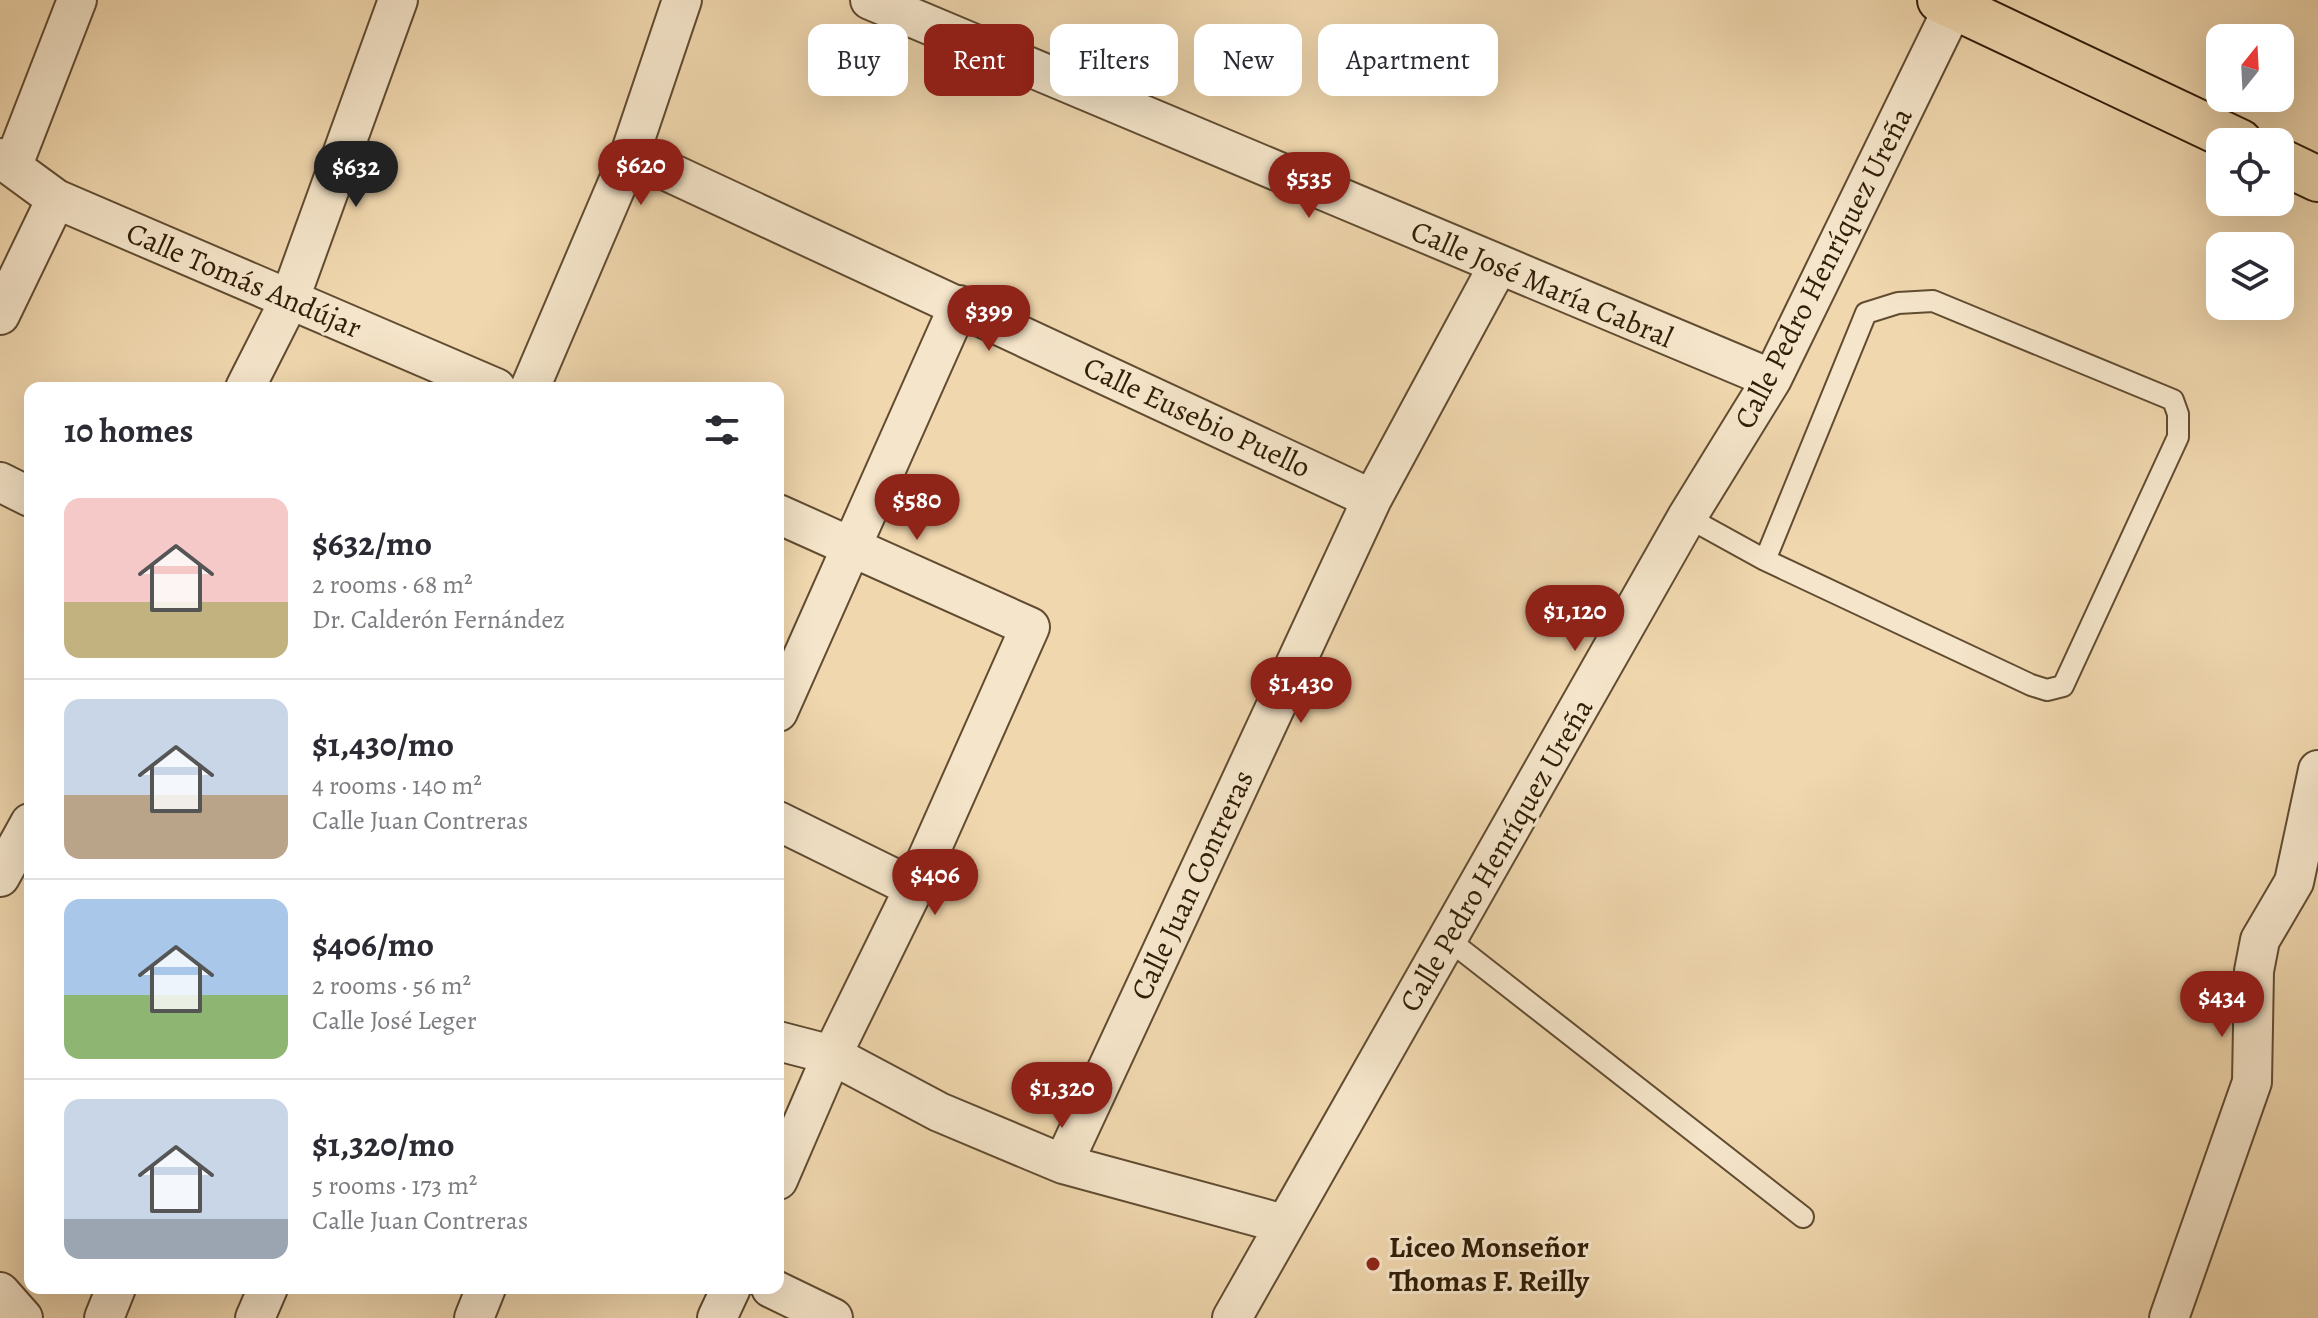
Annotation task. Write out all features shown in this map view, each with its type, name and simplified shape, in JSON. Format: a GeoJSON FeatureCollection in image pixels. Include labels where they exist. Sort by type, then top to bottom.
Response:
{"type":"FeatureCollection","features":[{"type":"Feature","properties":{"kind":"main road"},"geometry":{"type":"LineString","coordinates":[[1947,3],[2210,128]]}},
{"type":"Feature","properties":{"kind":"main road"},"geometry":{"type":"LineString","coordinates":[[2294,168],[2318,179]]}},
{"type":"Feature","properties":{"kind":"street"},"geometry":{"type":"LineString","coordinates":[[7,162],[77,0]]}},
{"type":"Feature","properties":{"kind":"street"},"geometry":{"type":"LineString","coordinates":[[248,382],[289,301],[398,0]]}},
{"type":"Feature","properties":{"kind":"street"},"geometry":{"type":"LineString","coordinates":[[533,382],[630,154],[682,0]]}},
{"type":"Feature","properties":{"kind":"street","name":"Calle José María Cabral"},"geometry":{"type":"LineString","coordinates":[[870,0],[1772,379]]}},
{"type":"Feature","properties":{"kind":"street","name":"Calle Pedro Henríquez Ureña"},"geometry":{"type":"LineString","coordinates":[[1232,1318],[1687,517],[1772,379],[1947,3]]}},
{"type":"Feature","properties":{"kind":"street","name":"Calle Eusebio Puello"},"geometry":{"type":"LineString","coordinates":[[630,154],[1372,499]]}},
{"type":"Feature","properties":{"kind":"street","name":"Calle Tomás Andújar"},"geometry":{"type":"LineString","coordinates":[[7,162],[56,199],[482,382]]}},
{"type":"Feature","properties":{"kind":"street"},"geometry":{"type":"LineString","coordinates":[[0,315],[56,199]]}},
{"type":"Feature","properties":{"kind":"street","name":"Calle Juan Contreras"},"geometry":{"type":"LineString","coordinates":[[1063,1164],[1372,499],[1498,266]]}},
{"type":"Feature","properties":{"kind":"street"},"geometry":{"type":"LineString","coordinates":[[784,698],[959,305]]}},
{"type":"Feature","properties":{"kind":"street"},"geometry":{"type":"LineString","coordinates":[[0,482],[24,494]]}},
{"type":"Feature","properties":{"kind":"street"},"geometry":{"type":"LineString","coordinates":[[784,517],[1030,627],[914,888],[832,1055],[784,1166]]}},
{"type":"Feature","properties":{"kind":"street"},"geometry":{"type":"LineString","coordinates":[[2169,1318],[2252,1082],[2254,971],[2260,940],[2294,882],[2318,770]]}},
{"type":"Feature","properties":{"kind":"street"},"geometry":{"type":"LineString","coordinates":[[784,824],[914,888]]}},
{"type":"Feature","properties":{"kind":"street"},"geometry":{"type":"LineString","coordinates":[[784,1043],[832,1055],[939,1112],[1063,1164],[1284,1224]]}},
{"type":"Feature","properties":{"kind":"street"},"geometry":{"type":"LineString","coordinates":[[0,1292],[23,1318]]}},
{"type":"Feature","properties":{"kind":"street"},"geometry":{"type":"LineString","coordinates":[[104,1318],[114,1294]]}},
{"type":"Feature","properties":{"kind":"street"},"geometry":{"type":"LineString","coordinates":[[255,1318],[265,1294]]}},
{"type":"Feature","properties":{"kind":"street"},"geometry":{"type":"LineString","coordinates":[[474,1318],[484,1294]]}},
{"type":"Feature","properties":{"kind":"street"},"geometry":{"type":"LineString","coordinates":[[717,1318],[728,1294]]}},
{"type":"Feature","properties":{"kind":"street"},"geometry":{"type":"LineString","coordinates":[[783,1294],[833,1318]]}},
{"type":"Feature","properties":{"kind":"lane"},"geometry":{"type":"LineString","coordinates":[[1687,517],[1765,560],[2047,690],[2063,686],[2178,437],[2178,414],[2173,400],[1933,301],[1898,303],[1866,313],[1765,560]]}},
{"type":"Feature","properties":{"kind":"lane"},"geometry":{"type":"LineString","coordinates":[[1449,940],[1803,1217]]}},
{"type":"Feature","properties":{"kind":"place","name":"Liceo Monseñor Thomas F. Reilly"},"geometry":{"type":"Point","coordinates":[1373,1264]}}]}
